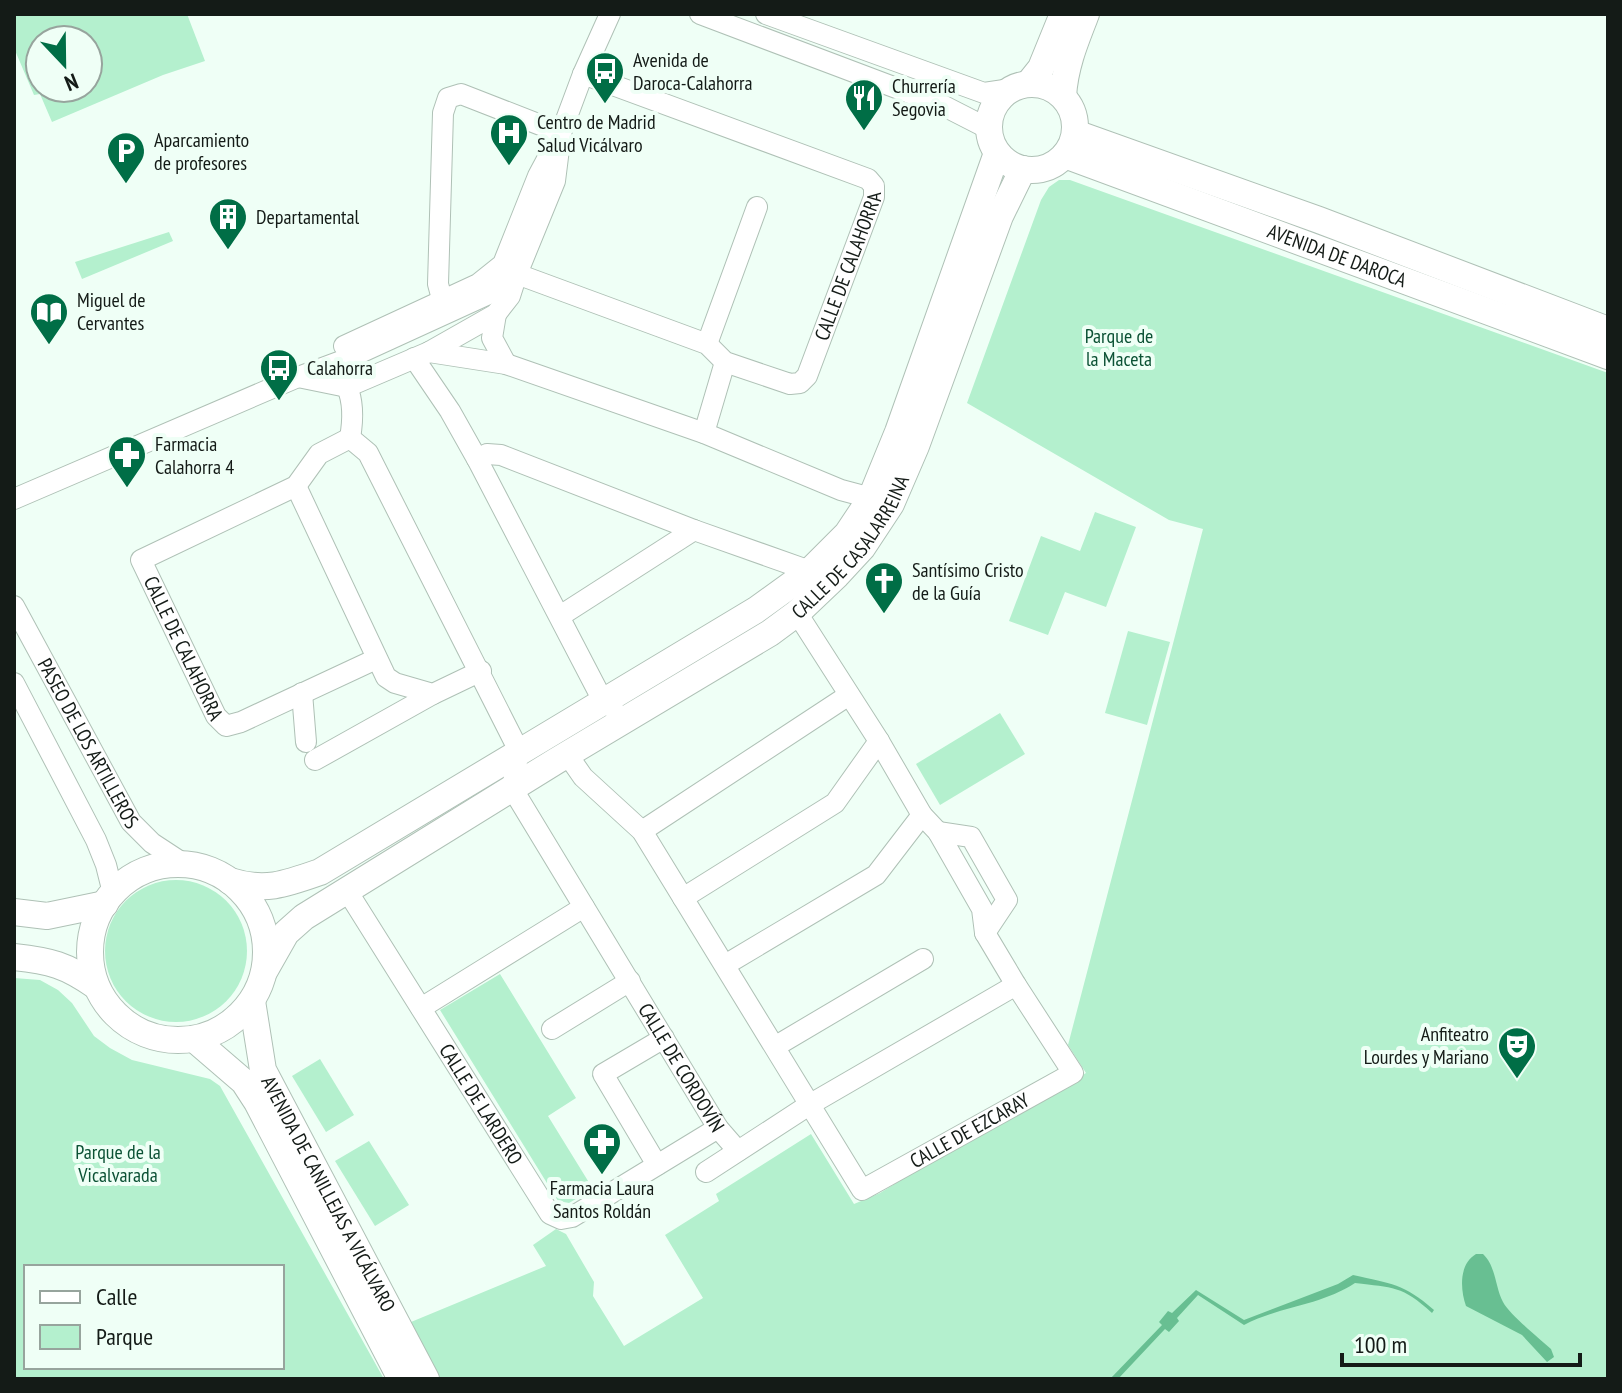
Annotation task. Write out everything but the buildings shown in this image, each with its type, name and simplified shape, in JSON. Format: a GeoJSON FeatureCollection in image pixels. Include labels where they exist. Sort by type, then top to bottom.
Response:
{"type":"FeatureCollection","features":[{"type":"Feature","properties":{"kind":"main road"},"geometry":{"type":"LineString","coordinates":[[1020,86],[1053,88],[1071,107],[1070,144],[1046,168],[1023,169],[1004,160],[993,141],[994,106],[1041,68],[1063,14]]}},
{"type":"Feature","properties":{"kind":"main road"},"geometry":{"type":"LineString","coordinates":[[1063,96],[1067,66],[1086,14]]}},
{"type":"Feature","properties":{"kind":"main road","name":"CALLE DE CASALARREINA"},"geometry":{"type":"LineString","coordinates":[[230,881],[253,888],[285,885],[320,872],[603,701],[790,603],[862,548],[881,501],[898,432],[993,141]]}},
{"type":"Feature","properties":{"kind":"main road","name":"AVENIDA DE DAROCA"},"geometry":{"type":"LineString","coordinates":[[1070,144],[1333,225],[1608,330]]}},
{"type":"Feature","properties":{"kind":"main road","name":"AVENIDA DE DAROCA"},"geometry":{"type":"LineString","coordinates":[[1070,144],[1608,356]]}},
{"type":"Feature","properties":{"kind":"main road","name":"CALLE DE CASALARREINA"},"geometry":{"type":"LineString","coordinates":[[265,970],[286,933],[295,924],[346,889],[770,633],[810,571],[881,501],[916,446],[1000,216],[1023,169]]}},
{"type":"Feature","properties":{"kind":"main road"},"geometry":{"type":"LineString","coordinates":[[184,864],[208,869],[230,881],[245,894],[260,920],[267,950],[265,970],[252,1001],[236,1019],[216,1032],[194,1039],[170,1040],[147,1035],[126,1023],[109,1007],[96,986],[91,966],[90,944],[95,923],[109,898],[133,876],[158,866],[184,864]]}},
{"type":"Feature","properties":{"kind":"main road"},"geometry":{"type":"LineString","coordinates":[[14,912],[47,916],[109,898]]}},
{"type":"Feature","properties":{"kind":"main road"},"geometry":{"type":"LineString","coordinates":[[14,957],[71,968],[96,986]]}},
{"type":"Feature","properties":{"kind":"main road","name":"AVENIDA DE CANILLEJAS A VICÁLVARO"},"geometry":{"type":"LineString","coordinates":[[252,1001],[263,1070],[426,1379]]}},
{"type":"Feature","properties":{"kind":"main road","name":"AVENIDA DE CANILLEJAS A VICÁLVARO"},"geometry":{"type":"LineString","coordinates":[[194,1039],[244,1082],[257,1102],[401,1379]]}},
{"type":"Feature","properties":{"kind":"street"},"geometry":{"type":"LineString","coordinates":[[298,377],[320,358],[478,284],[503,264],[546,157],[561,133],[610,14]]}},
{"type":"Feature","properties":{"kind":"street"},"geometry":{"type":"LineString","coordinates":[[700,14],[944,106],[993,141]]}},
{"type":"Feature","properties":{"kind":"street"},"geometry":{"type":"LineString","coordinates":[[766,14],[984,93],[1020,86]]}},
{"type":"Feature","properties":{"kind":"street","name":"CALLE DE CALAHORRA"},"geometry":{"type":"LineString","coordinates":[[517,274],[707,344],[725,362],[790,384],[800,383],[807,376],[874,197],[874,186],[868,179],[583,74]]}},
{"type":"Feature","properties":{"kind":"street"},"geometry":{"type":"LineString","coordinates":[[442,299],[438,284],[443,113],[448,98],[461,94],[561,133]]}},
{"type":"Feature","properties":{"kind":"street"},"geometry":{"type":"LineString","coordinates":[[298,377],[347,387],[422,355],[496,314],[510,296],[555,181],[561,133]]}},
{"type":"Feature","properties":{"kind":"street"},"geometry":{"type":"LineString","coordinates":[[707,344],[757,207]]}},
{"type":"Feature","properties":{"kind":"street"},"geometry":{"type":"LineString","coordinates":[[14,499],[481,300],[502,288],[517,274]]}},
{"type":"Feature","properties":{"kind":"street"},"geometry":{"type":"LineString","coordinates":[[496,314],[492,338],[506,364]]}},
{"type":"Feature","properties":{"kind":"street"},"geometry":{"type":"LineString","coordinates":[[422,355],[506,364],[704,433],[841,490],[881,501]]}},
{"type":"Feature","properties":{"kind":"street"},"geometry":{"type":"LineString","coordinates":[[422,355],[603,701],[629,718]]}},
{"type":"Feature","properties":{"kind":"street"},"geometry":{"type":"LineString","coordinates":[[704,433],[725,362]]}},
{"type":"Feature","properties":{"kind":"street"},"geometry":{"type":"LineString","coordinates":[[347,387],[352,400],[350,438],[368,453],[519,751],[512,788]]}},
{"type":"Feature","properties":{"kind":"street","name":"CALLE DE CALAHORRA"},"geometry":{"type":"LineString","coordinates":[[350,438],[319,454],[296,486],[141,560],[216,716],[226,726],[241,722],[376,659]]}},
{"type":"Feature","properties":{"kind":"street"},"geometry":{"type":"LineString","coordinates":[[477,459],[487,454],[501,455],[810,571]]}},
{"type":"Feature","properties":{"kind":"street"},"geometry":{"type":"LineString","coordinates":[[296,486],[386,677],[395,683],[433,694]]}},
{"type":"Feature","properties":{"kind":"street"},"geometry":{"type":"LineString","coordinates":[[560,616],[694,530]]}},
{"type":"Feature","properties":{"kind":"street","name":"CALLE DE EZCARAY"},"geometry":{"type":"LineString","coordinates":[[567,754],[583,777],[642,831],[862,1190],[1073,1073],[985,933],[982,909],[938,832],[922,815],[879,741],[790,603]]}},
{"type":"Feature","properties":{"kind":"street","name":"PASEO DE LOS ARTILLEROS"},"geometry":{"type":"LineString","coordinates":[[14,606],[113,794],[131,822],[152,843],[184,864]]}},
{"type":"Feature","properties":{"kind":"street"},"geometry":{"type":"LineString","coordinates":[[302,693],[311,751],[481,671]]}},
{"type":"Feature","properties":{"kind":"street","name":"PASEO DE LOS ARTILLEROS"},"geometry":{"type":"LineString","coordinates":[[14,683],[96,840],[106,865],[109,898]]}},
{"type":"Feature","properties":{"kind":"street"},"geometry":{"type":"LineString","coordinates":[[642,831],[849,695]]}},
{"type":"Feature","properties":{"kind":"street"},"geometry":{"type":"LineString","coordinates":[[683,898],[835,803],[879,741]]}},
{"type":"Feature","properties":{"kind":"street","name":"CALLE DE CORDOVÍN"},"geometry":{"type":"LineString","coordinates":[[512,788],[718,1128],[738,1151]]}},
{"type":"Feature","properties":{"kind":"street"},"geometry":{"type":"LineString","coordinates":[[725,965],[876,875],[922,815]]}},
{"type":"Feature","properties":{"kind":"street","name":"CALLE DE LARDERO"},"geometry":{"type":"LineString","coordinates":[[346,889],[550,1214],[561,1219],[572,1217],[718,1128]]}},
{"type":"Feature","properties":{"kind":"street"},"geometry":{"type":"LineString","coordinates":[[421,1008],[584,907]]}},
{"type":"Feature","properties":{"kind":"street"},"geometry":{"type":"LineString","coordinates":[[776,1046],[923,959]]}},
{"type":"Feature","properties":{"kind":"street","name":"CALLE DE CORDOVÍN"},"geometry":{"type":"LineString","coordinates":[[552,1029],[630,981]]}},
{"type":"Feature","properties":{"kind":"street"},"geometry":{"type":"LineString","coordinates":[[809,1105],[1016,985]]}},
{"type":"Feature","properties":{"kind":"street"},"geometry":{"type":"LineString","coordinates":[[657,1165],[603,1074],[664,1038]]}},
{"type":"Feature","properties":{"kind":"street","name":"CALLE DE CORDOVÍN"},"geometry":{"type":"LineString","coordinates":[[706,1172],[809,1105]]}},
{"type":"Feature","properties":{"kind":"green space"},"geometry":{"type":"Polygon","coordinates":[[[14,14],[187,14],[205,61],[104,100],[104,24],[24,24],[24,72],[14,48],[14,14]]]}},
{"type":"Feature","properties":{"kind":"green space"},"geometry":{"type":"Polygon","coordinates":[[[44,104],[95,104],[52,122],[44,104]]]}},
{"type":"Feature","properties":{"kind":"green space","name":"Parque de la Maceta"},"geometry":{"type":"Polygon","coordinates":[[[1059,180],[1070,180],[1608,373],[1608,1379],[440,1379],[411,1322],[546,1266],[533,1245],[556,1229],[566,1234],[594,1282],[593,1296],[624,1346],[703,1298],[665,1235],[719,1201],[716,1194],[811,1134],[854,1204],[880,1193],[1086,1073],[1068,1045],[1203,529],[1169,520],[967,403],[1041,200],[1049,187],[1059,180]]]}},
{"type":"Feature","properties":{"kind":"green space"},"geometry":{"type":"Polygon","coordinates":[[[169,232],[173,241],[82,279],[75,262],[169,232]]]}},
{"type":"Feature","properties":{"kind":"green space"},"geometry":{"type":"Polygon","coordinates":[[[1095,512],[1136,527],[1106,607],[1065,592],[1048,635],[1009,621],[1041,536],[1080,551],[1095,512]]]}},
{"type":"Feature","properties":{"kind":"green space"},"geometry":{"type":"Polygon","coordinates":[[[1128,631],[1170,642],[1147,725],[1105,713],[1128,631]]]}},
{"type":"Feature","properties":{"kind":"green space"},"geometry":{"type":"Polygon","coordinates":[[[1000,713],[1025,754],[940,805],[916,764],[1000,713]]]}},
{"type":"Feature","properties":{"kind":"green space"},"geometry":{"type":"Polygon","coordinates":[[[176,880],[203,886],[226,901],[241,924],[247,951],[241,978],[226,1001],[203,1016],[176,1022],[149,1016],[126,1001],[111,978],[105,951],[111,924],[126,901],[149,886],[176,880]]]}},
{"type":"Feature","properties":{"kind":"green space"},"geometry":{"type":"Polygon","coordinates":[[[500,974],[576,1098],[548,1116],[593,1189],[569,1203],[558,1201],[440,1010],[500,974]]]}},
{"type":"Feature","properties":{"kind":"green space","name":"Parque de la Vicalvarada"},"geometry":{"type":"Polygon","coordinates":[[[14,978],[40,980],[58,990],[72,1003],[94,1036],[132,1060],[210,1079],[220,1086],[384,1379],[14,1379],[14,978]]]}},
{"type":"Feature","properties":{"kind":"green space"},"geometry":{"type":"Polygon","coordinates":[[[320,1059],[354,1115],[326,1132],[292,1076],[320,1059]]]}},
{"type":"Feature","properties":{"kind":"green space"},"geometry":{"type":"Polygon","coordinates":[[[369,1141],[409,1205],[375,1226],[335,1161],[369,1141]]]}},
{"type":"Feature","properties":{"kind":"shaded area"},"geometry":{"type":"Polygon","coordinates":[[[1476,1254],[1483,1254],[1490,1264],[1500,1296],[1507,1307],[1551,1349],[1554,1357],[1547,1362],[1522,1335],[1466,1306],[1462,1277],[1466,1264],[1476,1254]]]}},
{"type":"Feature","properties":{"kind":"shaded area"},"geometry":{"type":"Polygon","coordinates":[[[1353,1275],[1405,1289],[1434,1310],[1432,1313],[1413,1297],[1396,1289],[1355,1283],[1328,1297],[1244,1325],[1198,1295],[1169,1332],[1165,1329],[1118,1379],[1110,1379],[1162,1325],[1159,1322],[1168,1311],[1172,1313],[1196,1290],[1244,1320],[1338,1284],[1353,1275]]]}},
{"type":"Feature","properties":{"kind":"place","name":"Avenida de Daroca-Calahorra"},"geometry":{"type":"Point","coordinates":[605,105]}},
{"type":"Feature","properties":{"kind":"place","name":"Churrería Segovia"},"geometry":{"type":"Point","coordinates":[864,132]}},
{"type":"Feature","properties":{"kind":"place","name":"Centro de Madrid Salud Vicálvaro"},"geometry":{"type":"Point","coordinates":[509,167]}},
{"type":"Feature","properties":{"kind":"place","name":"Aparcamiento de profesores"},"geometry":{"type":"Point","coordinates":[126,185]}},
{"type":"Feature","properties":{"kind":"place","name":"Departamental"},"geometry":{"type":"Point","coordinates":[228,251]}},
{"type":"Feature","properties":{"kind":"place","name":"Miguel de Cervantes"},"geometry":{"type":"Point","coordinates":[49,346]}},
{"type":"Feature","properties":{"kind":"place","name":"Calahorra"},"geometry":{"type":"Point","coordinates":[279,402]}},
{"type":"Feature","properties":{"kind":"place","name":"Farmacia Calahorra 4"},"geometry":{"type":"Point","coordinates":[127,489]}},
{"type":"Feature","properties":{"kind":"place","name":"Santísimo Cristo de la Guía"},"geometry":{"type":"Point","coordinates":[884,615]}},
{"type":"Feature","properties":{"kind":"place","name":"Anfiteatro Lourdes y Mariano"},"geometry":{"type":"Point","coordinates":[1517,1080]}},
{"type":"Feature","properties":{"kind":"place","name":"Farmacia Laura Santos Roldán"},"geometry":{"type":"Point","coordinates":[602,1176]}}]}
